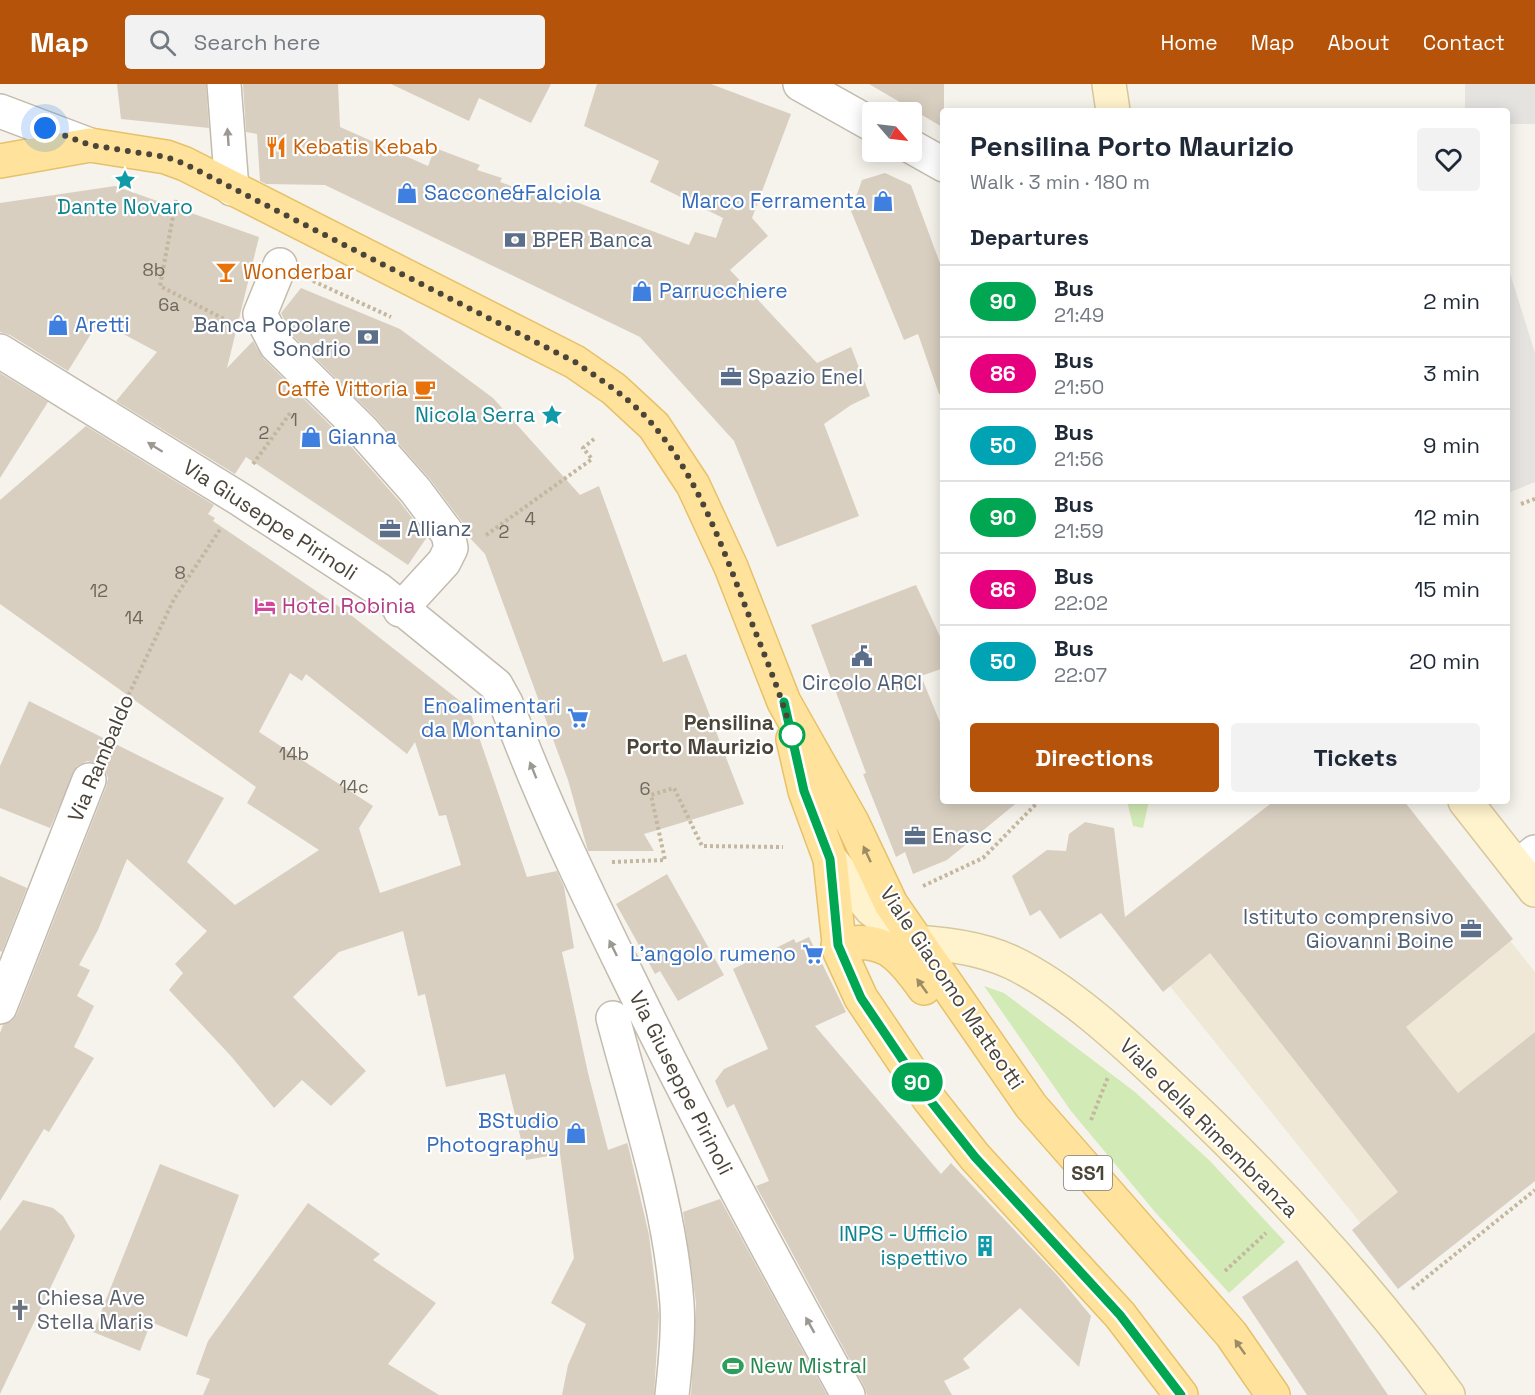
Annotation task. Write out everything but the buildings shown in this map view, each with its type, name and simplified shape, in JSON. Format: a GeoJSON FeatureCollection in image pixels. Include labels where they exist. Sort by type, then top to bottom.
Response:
{"type":"FeatureCollection","features":[{"type":"Feature","properties":{"kind":"main road","name":"Viale Giacomo Matteotti"},"geometry":{"type":"LineString","coordinates":[[90,145],[166,157],[575,362],[640,410],[670,447],[693,485],[731,567],[784,702],[852,822],[891,904],[915,942],[940,972],[975,1029],[1031,1106],[1231,1334],[1274,1395]]}},
{"type":"Feature","properties":{"kind":"main road","name":"SS1"},"geometry":{"type":"LineString","coordinates":[[0,161],[90,145]]}},
{"type":"Feature","properties":{"kind":"main road","name":"SS1"},"geometry":{"type":"LineString","coordinates":[[784,702],[804,791],[830,859],[838,945],[861,998],[929,1099],[975,1157],[1120,1315],[1181,1395]]}},
{"type":"Feature","properties":{"kind":"main road"},"geometry":{"type":"LineString","coordinates":[[838,945],[856,941],[873,943],[897,954],[974,1062],[1000,1094],[1099,1186]]}},
{"type":"Feature","properties":{"kind":"street"},"geometry":{"type":"LineString","coordinates":[[224,84],[232,189]]}},
{"type":"Feature","properties":{"kind":"street"},"geometry":{"type":"LineString","coordinates":[[801,84],[862,119]]}},
{"type":"Feature","properties":{"kind":"street"},"geometry":{"type":"LineString","coordinates":[[1109,84],[1113,108]]}},
{"type":"Feature","properties":{"kind":"street"},"geometry":{"type":"LineString","coordinates":[[0,111],[90,145]]}},
{"type":"Feature","properties":{"kind":"street"},"geometry":{"type":"LineString","coordinates":[[922,153],[940,163]]}},
{"type":"Feature","properties":{"kind":"street"},"geometry":{"type":"LineString","coordinates":[[280,265],[260,314],[276,345],[315,380],[415,490],[448,534],[451,548],[444,562],[400,610]]}},
{"type":"Feature","properties":{"kind":"street","name":"Via Giuseppe Pirinoli"},"geometry":{"type":"LineString","coordinates":[[0,351],[238,498],[378,589],[400,610],[484,674],[496,686],[507,704],[572,863],[736,1192],[848,1395]]}},
{"type":"Feature","properties":{"kind":"street","name":"Via Rambaldo"},"geometry":{"type":"LineString","coordinates":[[0,1007],[89,780]]}},
{"type":"Feature","properties":{"kind":"street"},"geometry":{"type":"LineString","coordinates":[[1468,804],[1529,870]]}},
{"type":"Feature","properties":{"kind":"street"},"geometry":{"type":"LineString","coordinates":[[830,859],[871,909],[915,942]]}},
{"type":"Feature","properties":{"kind":"street","name":"Viale della Rimembranza"},"geometry":{"type":"LineString","coordinates":[[873,943],[915,942],[952,945],[1009,961],[1036,975],[1121,1040],[1217,1130],[1363,1285],[1448,1395]]}},
{"type":"Feature","properties":{"kind":"street"},"geometry":{"type":"LineString","coordinates":[[613,1018],[658,1183],[669,1248],[677,1305],[672,1395]]}},
{"type":"Feature","properties":{"kind":"path"},"geometry":{"type":"LineString","coordinates":[[178,190],[160,286],[276,345]]}},
{"type":"Feature","properties":{"kind":"path"},"geometry":{"type":"LineString","coordinates":[[280,265],[391,317]]}},
{"type":"Feature","properties":{"kind":"path"},"geometry":{"type":"LineString","coordinates":[[252,469],[255,460],[315,380]]}},
{"type":"Feature","properties":{"kind":"path"},"geometry":{"type":"LineString","coordinates":[[489,533],[592,459],[583,448],[594,439]]}},
{"type":"Feature","properties":{"kind":"path"},"geometry":{"type":"LineString","coordinates":[[1521,504],[1535,499]]}},
{"type":"Feature","properties":{"kind":"path","name":"Via Rambaldo"},"geometry":{"type":"LineString","coordinates":[[89,780],[174,599],[226,520]]}},
{"type":"Feature","properties":{"kind":"path"},"geometry":{"type":"LineString","coordinates":[[572,863],[665,860],[651,795],[674,788],[702,846],[783,847]]}},
{"type":"Feature","properties":{"kind":"path"},"geometry":{"type":"LineString","coordinates":[[918,887],[983,858],[1036,804]]}},
{"type":"Feature","properties":{"kind":"path"},"geometry":{"type":"LineString","coordinates":[[1074,1156],[1101,1099],[1121,1040]]}},
{"type":"Feature","properties":{"kind":"path"},"geometry":{"type":"LineString","coordinates":[[1406,1294],[1535,1190]]}},
{"type":"Feature","properties":{"kind":"path"},"geometry":{"type":"LineString","coordinates":[[1220,1276],[1272,1228],[1303,1221]]}},
{"type":"Feature","properties":{"kind":"shaded area"},"geometry":{"type":"Polygon","coordinates":[[[1465,84],[1535,84],[1535,124],[1510,124],[1510,108],[1465,108],[1465,84]]]}},
{"type":"Feature","properties":{"kind":"shaded area"},"geometry":{"type":"Polygon","coordinates":[[[1510,273],[1535,353],[1535,482],[1510,492],[1510,273]]]}},
{"type":"Feature","properties":{"kind":"shaded area"},"geometry":{"type":"Polygon","coordinates":[[[1392,804],[1400,804],[1535,972],[1535,1171],[1403,1276],[1124,929],[1392,804]]]}},
{"type":"Feature","properties":{"kind":"green space"},"geometry":{"type":"Polygon","coordinates":[[[1128,804],[1148,804],[1143,828],[1133,826],[1128,804]]]}},
{"type":"Feature","properties":{"kind":"green space"},"geometry":{"type":"Polygon","coordinates":[[[984,986],[1004,993],[1135,1092],[1210,1161],[1285,1242],[1229,1293],[1155,1212],[1071,1111],[984,986]]]}},
{"type":"Feature","properties":{"kind":"bus line","name":"90"},"geometry":{"type":"LineString","coordinates":[[784,702],[804,791],[830,859],[838,945],[861,998],[929,1099],[975,1157],[1120,1315],[1172,1380],[1181,1395]]}},
{"type":"Feature","properties":{"kind":"place","name":"Kebatis Kebab"},"geometry":{"type":"Point","coordinates":[276,147]}},
{"type":"Feature","properties":{"kind":"place","name":"Dante Novaro"},"geometry":{"type":"Point","coordinates":[125,180]}},
{"type":"Feature","properties":{"kind":"place","name":"Saccone&Falciola"},"geometry":{"type":"Point","coordinates":[407,193]}},
{"type":"Feature","properties":{"kind":"place","name":"Marco Ferramenta"},"geometry":{"type":"Point","coordinates":[883,201]}},
{"type":"Feature","properties":{"kind":"place","name":"BPER Banca"},"geometry":{"type":"Point","coordinates":[515,240]}},
{"type":"Feature","properties":{"kind":"place","name":"Wonderbar"},"geometry":{"type":"Point","coordinates":[226,272]}},
{"type":"Feature","properties":{"kind":"place","name":"Parrucchiere"},"geometry":{"type":"Point","coordinates":[642,291]}},
{"type":"Feature","properties":{"kind":"place","name":"Aretti"},"geometry":{"type":"Point","coordinates":[58,325]}},
{"type":"Feature","properties":{"kind":"place","name":"Banca Popolare Sondrio"},"geometry":{"type":"Point","coordinates":[368,337]}},
{"type":"Feature","properties":{"kind":"place","name":"Spazio Enel"},"geometry":{"type":"Point","coordinates":[731,377]}},
{"type":"Feature","properties":{"kind":"place","name":"Caffè Vittoria"},"geometry":{"type":"Point","coordinates":[425,389]}},
{"type":"Feature","properties":{"kind":"place","name":"Nicola Serra"},"geometry":{"type":"Point","coordinates":[552,415]}},
{"type":"Feature","properties":{"kind":"place","name":"Gianna"},"geometry":{"type":"Point","coordinates":[311,437]}},
{"type":"Feature","properties":{"kind":"place","name":"Allianz"},"geometry":{"type":"Point","coordinates":[390,529]}},
{"type":"Feature","properties":{"kind":"place","name":"Hotel Robinia"},"geometry":{"type":"Point","coordinates":[265,606]}},
{"type":"Feature","properties":{"kind":"place","name":"Circolo ARCI"},"geometry":{"type":"Point","coordinates":[862,656]}},
{"type":"Feature","properties":{"kind":"place","name":"Enoalimentari da Montanino"},"geometry":{"type":"Point","coordinates":[578,718]}},
{"type":"Feature","properties":{"kind":"place","name":"Pensilina Porto Maurizio"},"geometry":{"type":"Point","coordinates":[792,735]}},
{"type":"Feature","properties":{"kind":"place","name":"Enasc"},"geometry":{"type":"Point","coordinates":[915,836]}},
{"type":"Feature","properties":{"kind":"place","name":"Istituto comprensivo Giovanni Boine"},"geometry":{"type":"Point","coordinates":[1471,929]}},
{"type":"Feature","properties":{"kind":"place","name":"L'angolo rumeno"},"geometry":{"type":"Point","coordinates":[813,954]}},
{"type":"Feature","properties":{"kind":"place","name":"BStudio Photography"},"geometry":{"type":"Point","coordinates":[576,1133]}},
{"type":"Feature","properties":{"kind":"place","name":"INPS - Ufficio ispettivo"},"geometry":{"type":"Point","coordinates":[985,1246]}},
{"type":"Feature","properties":{"kind":"place","name":"Chiesa Ave Stella Maris"},"geometry":{"type":"Point","coordinates":[20,1310]}},
{"type":"Feature","properties":{"kind":"place","name":"New Mistral"},"geometry":{"type":"Point","coordinates":[733,1366]}},
{"type":"Feature","properties":{"kind":"route"},"geometry":{"type":"LineString","coordinates":[[45,128],[90,145],[102,145],[166,157],[185,164],[575,362],[615,389],[640,410],[654,426],[693,485],[731,567],[784,702],[794,741],[792,735]]}}]}
